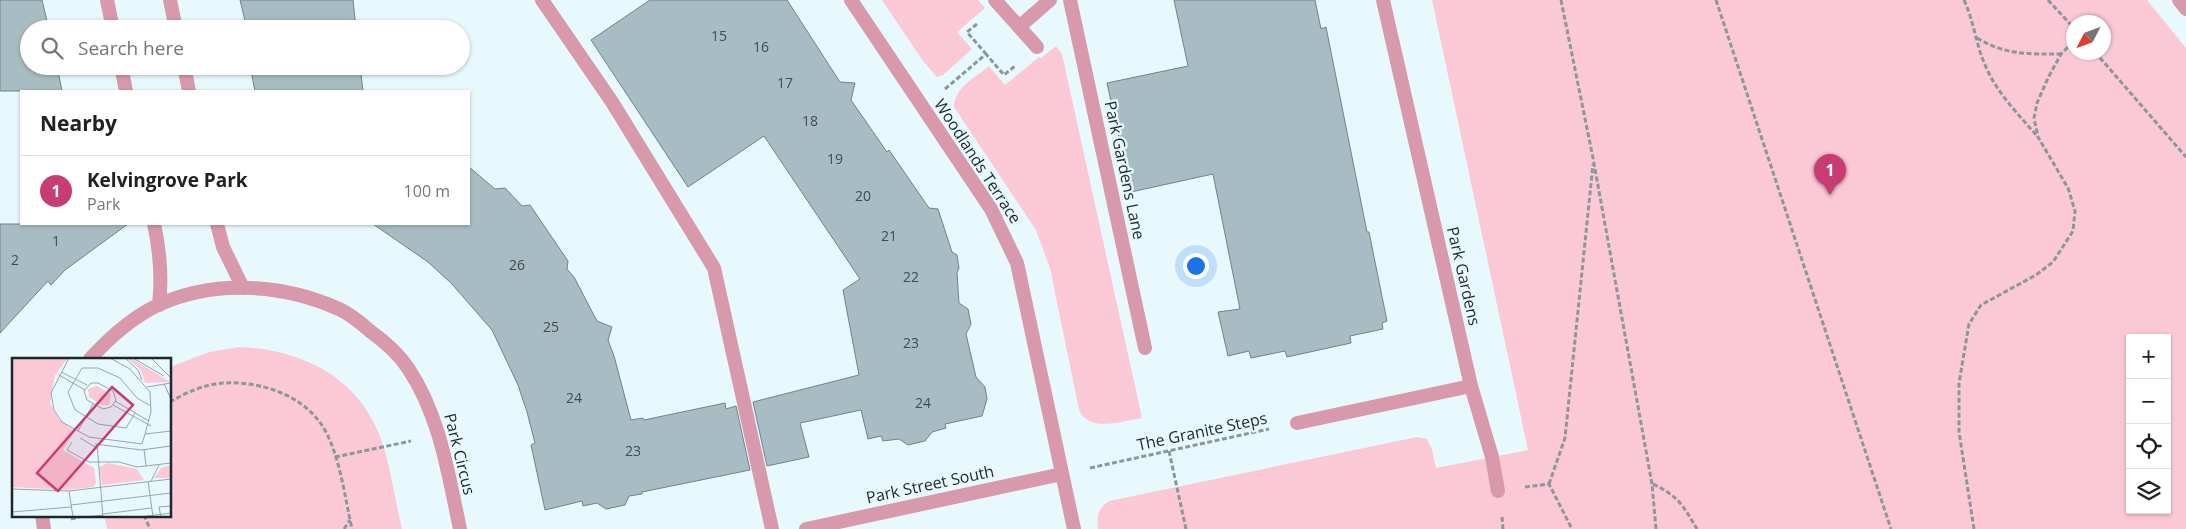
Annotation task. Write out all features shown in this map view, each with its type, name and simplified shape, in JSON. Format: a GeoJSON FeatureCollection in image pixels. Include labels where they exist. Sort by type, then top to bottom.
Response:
{"type":"FeatureCollection","features":[{"type":"Feature","properties":{"kind":"street"},"geometry":{"type":"LineString","coordinates":[[107,0],[111,20]]}},
{"type":"Feature","properties":{"kind":"street"},"geometry":{"type":"LineString","coordinates":[[170,0],[174,20]]}},
{"type":"Feature","properties":{"kind":"street"},"geometry":{"type":"LineString","coordinates":[[542,0],[612,102],[714,268],[772,529]]}},
{"type":"Feature","properties":{"kind":"street","name":"Woodlands Terrace"},"geometry":{"type":"LineString","coordinates":[[851,0],[991,209],[1018,263],[1074,529]]}},
{"type":"Feature","properties":{"kind":"street"},"geometry":{"type":"LineString","coordinates":[[994,0],[1037,47]]}},
{"type":"Feature","properties":{"kind":"street"},"geometry":{"type":"LineString","coordinates":[[1019,27],[1050,0]]}},
{"type":"Feature","properties":{"kind":"street","name":"Park Gardens Lane"},"geometry":{"type":"LineString","coordinates":[[1070,0],[1146,348]]}},
{"type":"Feature","properties":{"kind":"street","name":"Park Gardens"},"geometry":{"type":"LineString","coordinates":[[1383,0],[1471,386],[1492,457],[1498,491]]}},
{"type":"Feature","properties":{"kind":"street"},"geometry":{"type":"LineString","coordinates":[[2179,0],[2186,9]]}},
{"type":"Feature","properties":{"kind":"street"},"geometry":{"type":"LineString","coordinates":[[123,75],[126,90]]}},
{"type":"Feature","properties":{"kind":"street"},"geometry":{"type":"LineString","coordinates":[[186,75],[189,90]]}},
{"type":"Feature","properties":{"kind":"street"},"geometry":{"type":"LineString","coordinates":[[154,225],[160,260],[161,284],[159,305]]}},
{"type":"Feature","properties":{"kind":"street"},"geometry":{"type":"LineString","coordinates":[[217,225],[223,247],[243,288]]}},
{"type":"Feature","properties":{"kind":"street","name":"Park Circus"},"geometry":{"type":"LineString","coordinates":[[91,358],[104,343],[129,322],[159,305],[200,292],[243,288],[285,292],[340,310],[386,343],[407,366],[425,396],[440,435],[460,529]]}},
{"type":"Feature","properties":{"kind":"street"},"geometry":{"type":"LineString","coordinates":[[1297,423],[1471,386]]}},
{"type":"Feature","properties":{"kind":"street","name":"Park Street South"},"geometry":{"type":"LineString","coordinates":[[806,529],[1062,474]]}},
{"type":"Feature","properties":{"kind":"street"},"geometry":{"type":"LineString","coordinates":[[42,516],[44,529]]}},
{"type":"Feature","properties":{"kind":"path"},"geometry":{"type":"LineString","coordinates":[[1561,0],[1593,158],[1652,484],[1656,529]]}},
{"type":"Feature","properties":{"kind":"path"},"geometry":{"type":"LineString","coordinates":[[1716,0],[1891,529]]}},
{"type":"Feature","properties":{"kind":"path"},"geometry":{"type":"LineString","coordinates":[[1964,0],[1986,67],[2004,97],[2038,137],[2068,188],[2075,211],[2073,231],[2053,262],[2036,275],[1981,305],[1969,324],[1959,383],[1959,432],[1974,529]]}},
{"type":"Feature","properties":{"kind":"path"},"geometry":{"type":"LineString","coordinates":[[2048,0],[2066,19]]}},
{"type":"Feature","properties":{"kind":"path"},"geometry":{"type":"LineString","coordinates":[[983,19],[967,32],[1004,75],[1016,65]]}},
{"type":"Feature","properties":{"kind":"path"},"geometry":{"type":"LineString","coordinates":[[1977,38],[1992,47],[2010,52],[2061,54]]}},
{"type":"Feature","properties":{"kind":"path"},"geometry":{"type":"LineString","coordinates":[[2038,137],[2034,118],[2037,103],[2061,54],[2066,49]]}},
{"type":"Feature","properties":{"kind":"path"},"geometry":{"type":"LineString","coordinates":[[924,108],[986,54]]}},
{"type":"Feature","properties":{"kind":"path"},"geometry":{"type":"LineString","coordinates":[[2101,60],[2186,158]]}},
{"type":"Feature","properties":{"kind":"path"},"geometry":{"type":"LineString","coordinates":[[1572,529],[1549,484],[1565,438],[1593,158]]}},
{"type":"Feature","properties":{"kind":"path"},"geometry":{"type":"LineString","coordinates":[[171,402],[194,390],[223,383],[252,385],[275,390],[296,399],[310,410],[326,432],[335,457],[352,529]]}},
{"type":"Feature","properties":{"kind":"path","name":"The Granite Steps"},"geometry":{"type":"LineString","coordinates":[[1112,463],[1297,423]]}},
{"type":"Feature","properties":{"kind":"path"},"geometry":{"type":"LineString","coordinates":[[335,457],[440,435]]}},
{"type":"Feature","properties":{"kind":"path"},"geometry":{"type":"LineString","coordinates":[[1169,451],[1186,529]]}},
{"type":"Feature","properties":{"kind":"path"},"geometry":{"type":"LineString","coordinates":[[1498,491],[1549,484]]}},
{"type":"Feature","properties":{"kind":"path"},"geometry":{"type":"LineString","coordinates":[[1652,484],[1673,494],[1682,503],[1697,529]]}},
{"type":"Feature","properties":{"kind":"path"},"geometry":{"type":"LineString","coordinates":[[144,516],[150,529]]}},
{"type":"Feature","properties":{"kind":"path"},"geometry":{"type":"LineString","coordinates":[[344,529],[350,519]]}},
{"type":"Feature","properties":{"kind":"shaded area"},"geometry":{"type":"Polygon","coordinates":[[[882,0],[978,0],[985,8],[957,32],[972,49],[943,75],[937,77],[923,61],[882,0]]]}},
{"type":"Feature","properties":{"kind":"shaded area"},"geometry":{"type":"Polygon","coordinates":[[[1432,0],[2147,0],[2186,48],[2186,529],[1098,529],[1099,513],[1102,507],[1109,501],[1417,437],[1427,439],[1432,449],[1436,468],[1528,450],[1432,0]]]}},
{"type":"Feature","properties":{"kind":"shaded area"},"geometry":{"type":"Polygon","coordinates":[[[1056,46],[1062,54],[1142,418],[1116,423],[1098,423],[1084,417],[1079,410],[1050,268],[1036,230],[954,107],[955,100],[962,89],[989,66],[1005,85],[1039,57],[1041,58],[1056,46]]]}},
{"type":"Feature","properties":{"kind":"shaded area"},"geometry":{"type":"Polygon","coordinates":[[[239,347],[262,349],[284,354],[325,370],[343,383],[371,417],[381,439],[402,529],[107,529],[104,516],[171,516],[171,367],[209,352],[239,347]]]}},
{"type":"Feature","properties":{"kind":"building"},"geometry":{"type":"Polygon","coordinates":[[[0,0],[42,0],[47,20],[20,20],[20,75],[59,75],[62,90],[0,91],[0,0]]]}},
{"type":"Feature","properties":{"kind":"building"},"geometry":{"type":"Polygon","coordinates":[[[240,0],[353,0],[355,20],[245,20],[240,0]]]}},
{"type":"Feature","properties":{"kind":"building"},"geometry":{"type":"Polygon","coordinates":[[[650,0],[787,0],[840,82],[855,83],[851,100],[887,152],[889,150],[929,208],[938,209],[952,252],[957,255],[959,303],[968,309],[971,324],[966,334],[976,377],[985,387],[987,399],[982,416],[945,424],[946,428],[932,432],[925,441],[908,445],[899,439],[883,441],[881,436],[868,439],[861,410],[800,423],[809,457],[767,466],[753,402],[859,375],[843,290],[860,279],[764,136],[688,187],[591,40],[650,0]]]}},
{"type":"Feature","properties":{"kind":"building"},"geometry":{"type":"Polygon","coordinates":[[[1174,0],[1315,0],[1321,29],[1326,27],[1367,232],[1369,232],[1387,321],[1382,323],[1383,329],[1350,336],[1351,343],[1287,357],[1285,351],[1251,358],[1249,351],[1228,356],[1218,312],[1240,309],[1213,174],[1131,192],[1107,83],[1188,66],[1174,0]]]}},
{"type":"Feature","properties":{"kind":"building"},"geometry":{"type":"Polygon","coordinates":[[[252,75],[361,75],[363,90],[255,90],[252,75]]]}},
{"type":"Feature","properties":{"kind":"building"},"geometry":{"type":"Polygon","coordinates":[[[470,168],[495,189],[505,188],[522,206],[530,205],[568,261],[567,269],[574,277],[597,321],[612,327],[608,340],[631,420],[643,418],[644,420],[725,403],[726,409],[736,406],[750,470],[642,492],[642,494],[629,496],[625,505],[606,509],[597,503],[583,506],[582,501],[545,510],[531,445],[535,443],[518,385],[492,330],[451,283],[428,262],[374,225],[470,225],[470,168]]]}},
{"type":"Feature","properties":{"kind":"building"},"geometry":{"type":"Polygon","coordinates":[[[0,224],[127,225],[65,270],[51,285],[48,281],[0,333],[0,224]]]}},
{"type":"Feature","properties":{"kind":"place","name":"Kelvingrove Park"},"geometry":{"type":"Point","coordinates":[1830,195]}}]}
